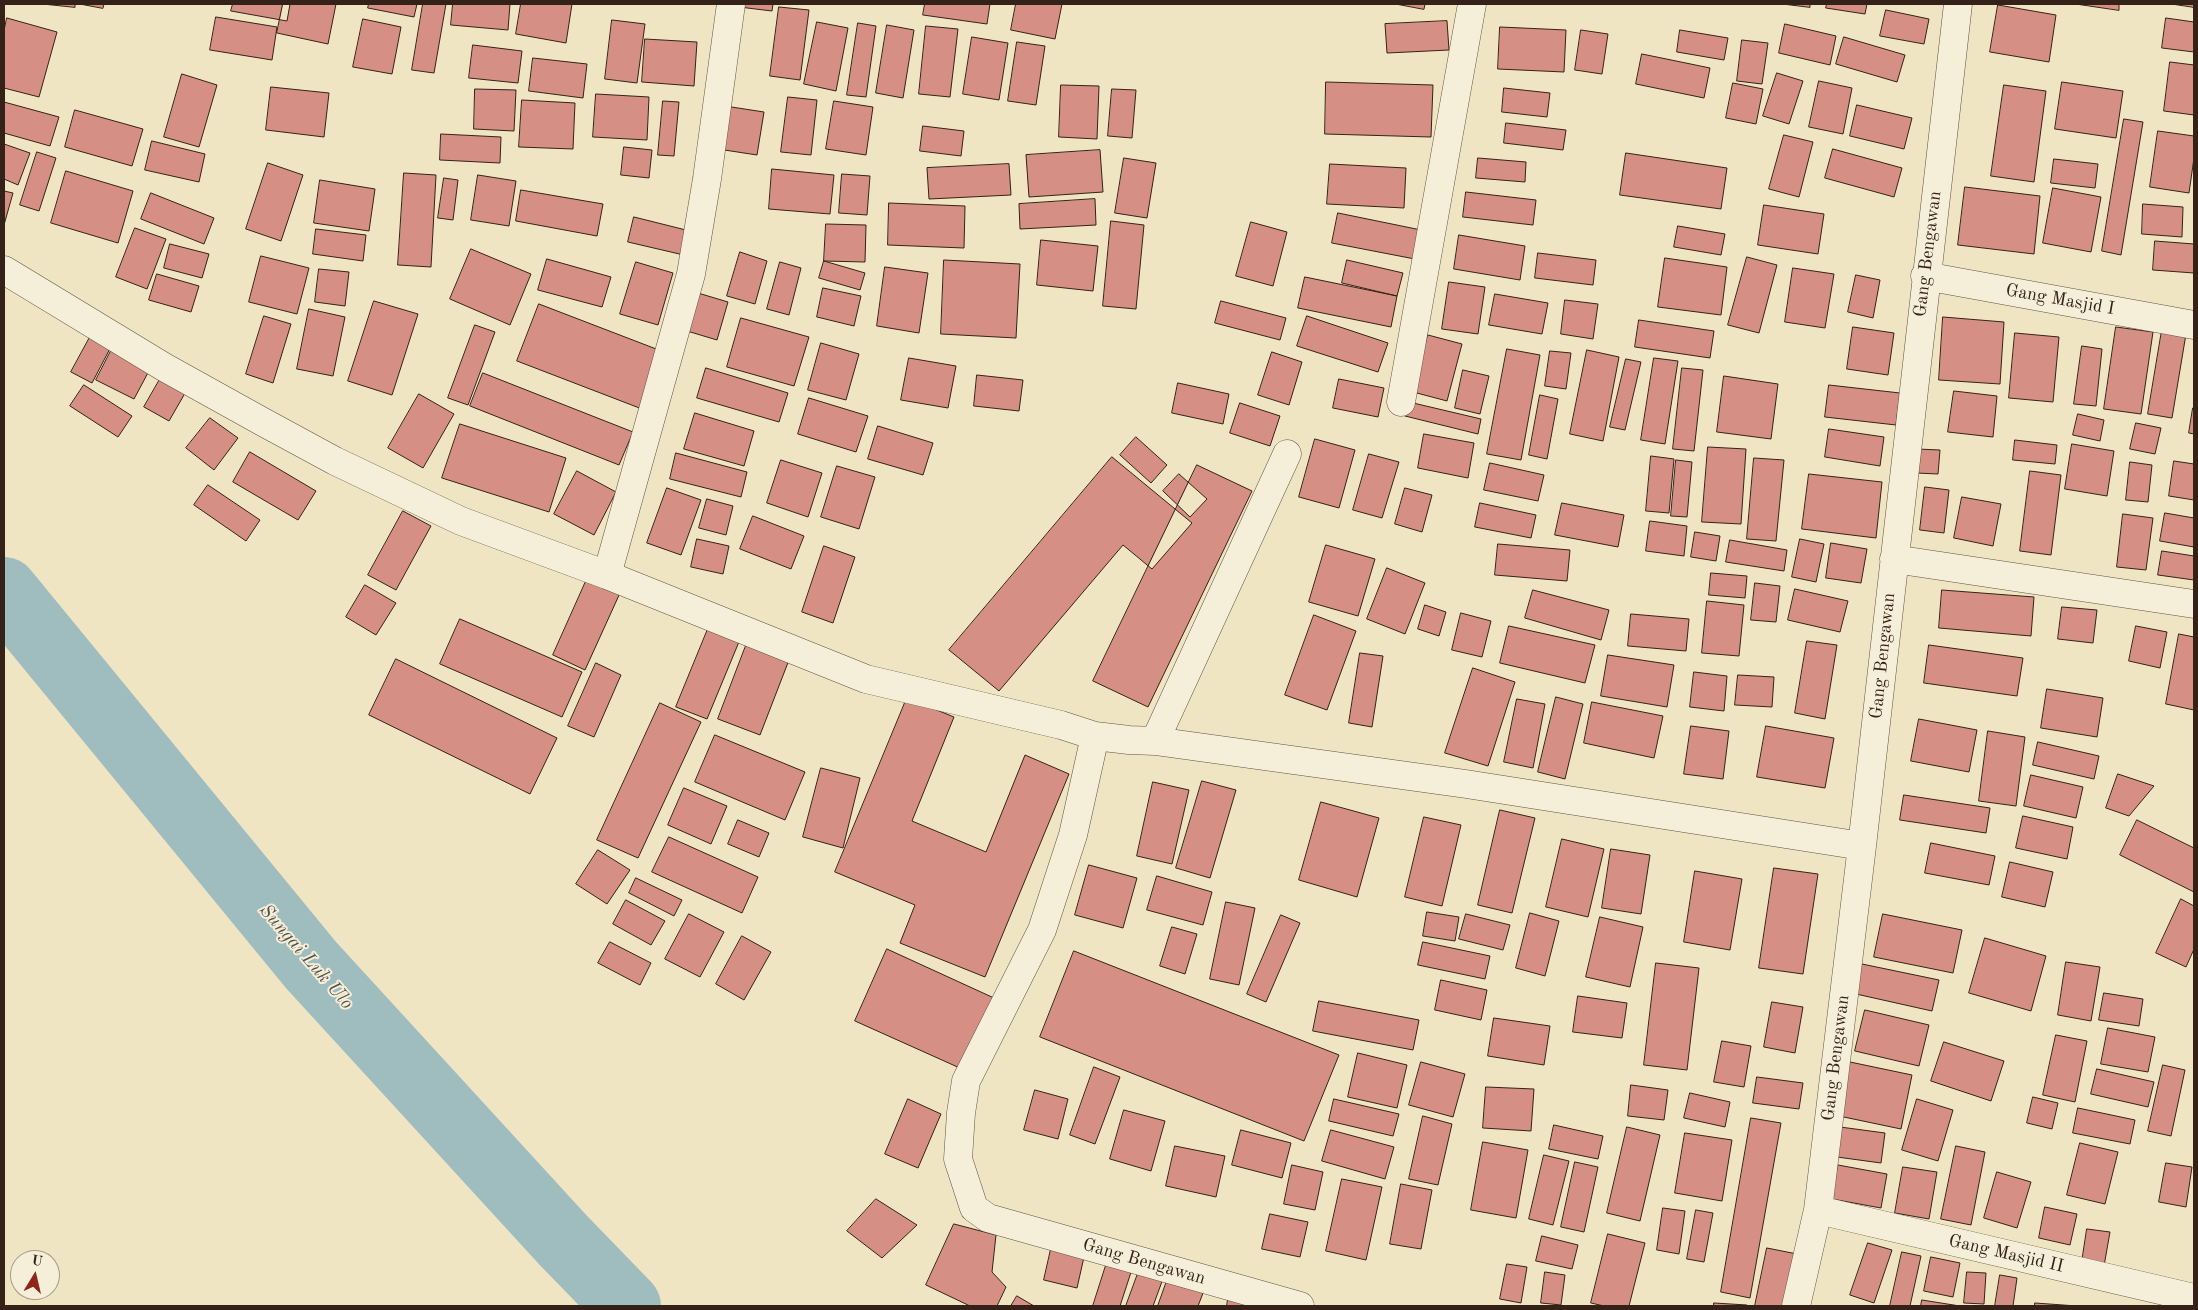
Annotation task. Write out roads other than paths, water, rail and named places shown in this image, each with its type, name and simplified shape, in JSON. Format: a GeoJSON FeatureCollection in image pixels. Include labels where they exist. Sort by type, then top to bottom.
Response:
{"type":"FeatureCollection","features":[{"type":"Feature","properties":{"kind":"street"},"geometry":{"type":"LineString","coordinates":[[607,575],[691,274],[707,179],[730,4]]}},
{"type":"Feature","properties":{"kind":"street"},"geometry":{"type":"LineString","coordinates":[[1401,402],[1472,4]]}},
{"type":"Feature","properties":{"kind":"street","name":"Gang Bengawan"},"geometry":{"type":"LineString","coordinates":[[1796,1306],[1818,1210],[1862,846],[1958,4]]}},
{"type":"Feature","properties":{"kind":"street"},"geometry":{"type":"LineString","coordinates":[[4,270],[164,366],[336,461],[461,521],[607,575],[866,679],[1061,725],[1095,736],[1155,741],[1466,784],[1862,846]]}},
{"type":"Feature","properties":{"kind":"street","name":"Gang Masjid I"},"geometry":{"type":"LineString","coordinates":[[1926,276],[2194,325]]}},
{"type":"Feature","properties":{"kind":"street"},"geometry":{"type":"LineString","coordinates":[[1155,741],[1287,454]]}},
{"type":"Feature","properties":{"kind":"street"},"geometry":{"type":"LineString","coordinates":[[1894,560],[2194,604]]}},
{"type":"Feature","properties":{"kind":"street","name":"Gang Bengawan"},"geometry":{"type":"LineString","coordinates":[[1095,736],[1073,835],[1042,930],[966,1081],[960,1113],[958,1159],[974,1208],[988,1218],[1300,1306]]}},
{"type":"Feature","properties":{"kind":"street","name":"Gang Masjid II"},"geometry":{"type":"LineString","coordinates":[[1818,1210],[2194,1298]]}},
{"type":"Feature","properties":{"kind":"waterway","name":"Sungai Luk Ulo"},"geometry":{"type":"LineString","coordinates":[[4,591],[311,965],[563,1240],[627,1306]]}}]}
